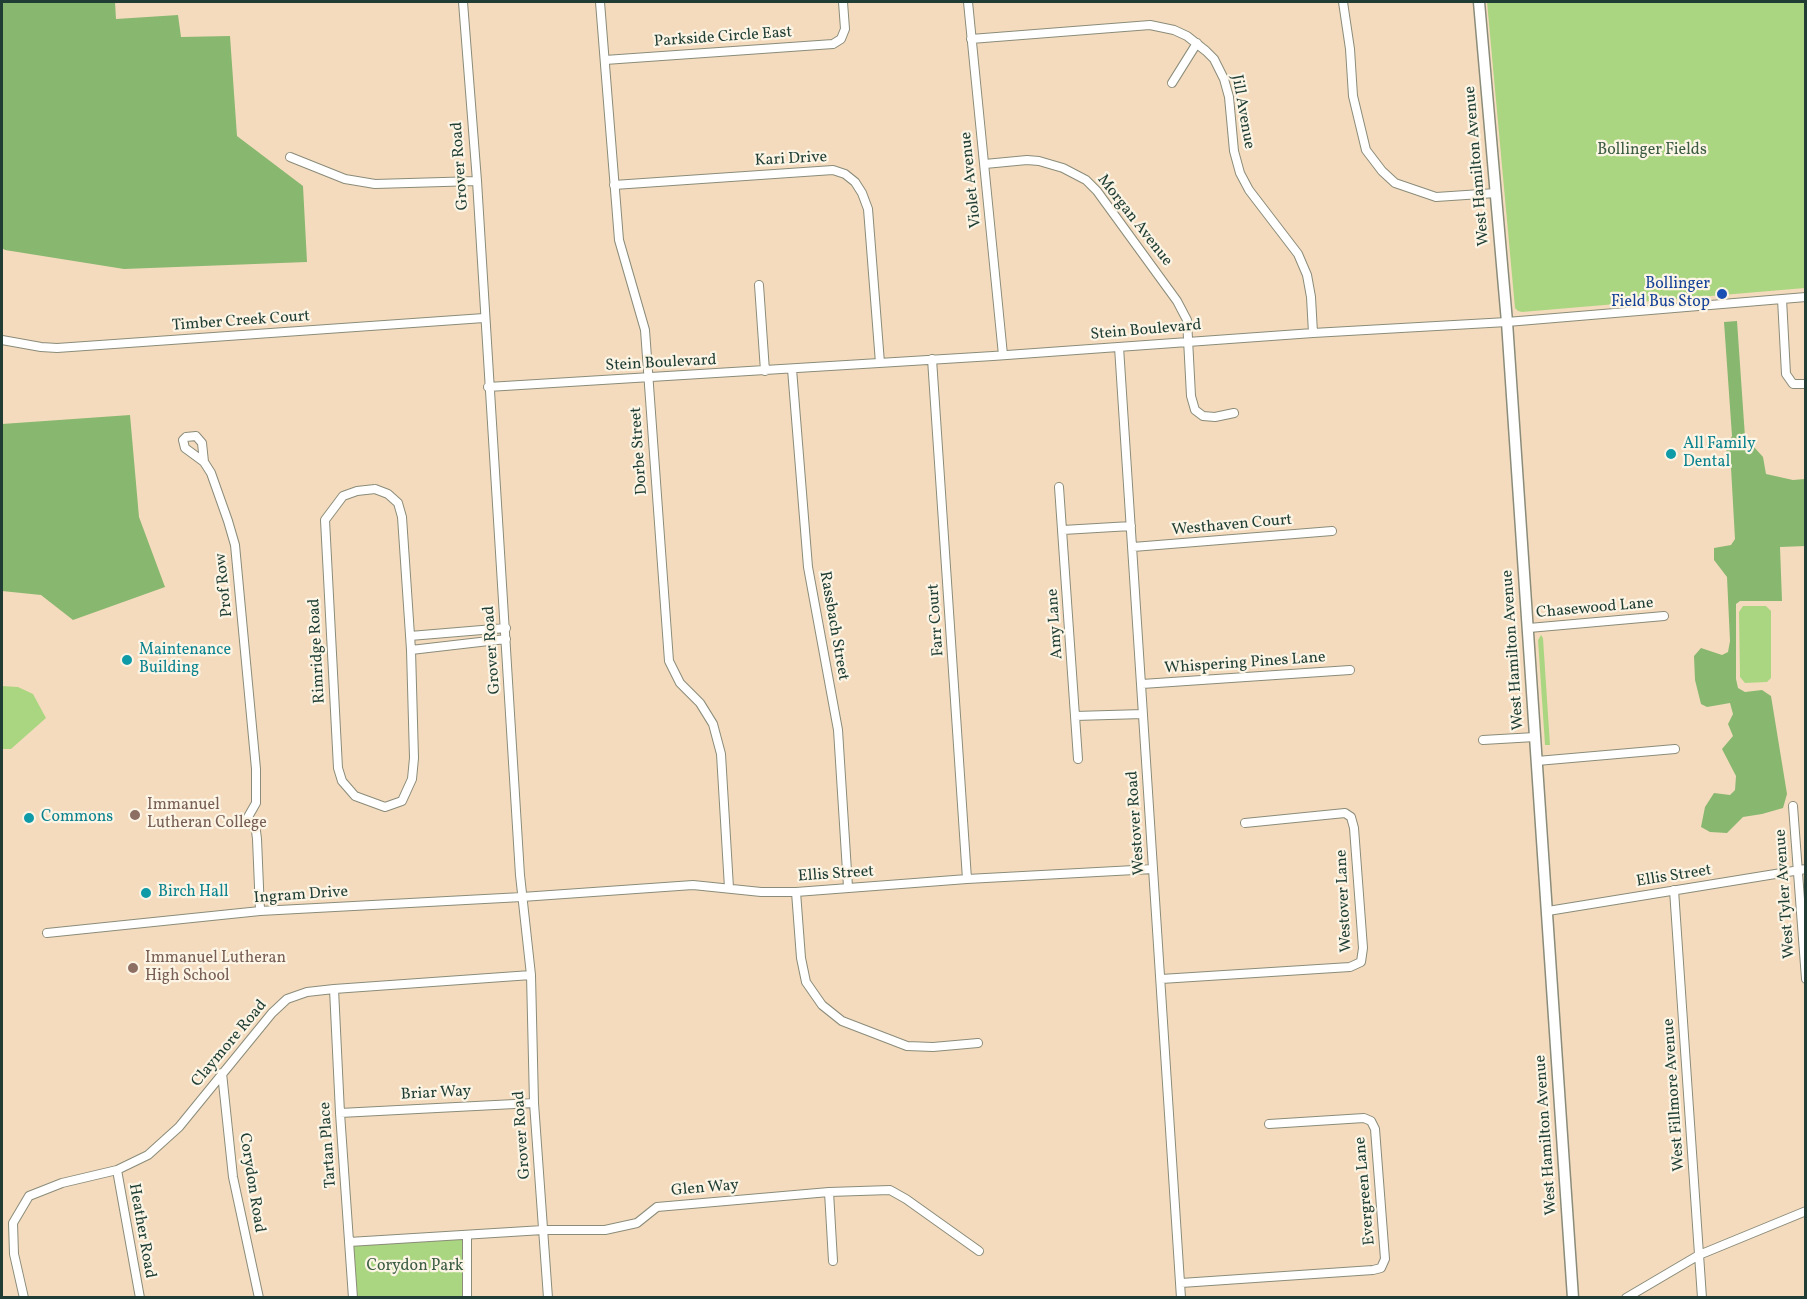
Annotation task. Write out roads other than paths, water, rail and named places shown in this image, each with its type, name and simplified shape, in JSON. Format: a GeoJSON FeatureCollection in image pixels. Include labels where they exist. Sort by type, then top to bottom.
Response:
{"type":"FeatureCollection","features":[{"type":"Feature","properties":{"kind":"street","name":"Grover Road"},"geometry":{"type":"LineString","coordinates":[[463,2],[477,181],[488,387],[506,628],[522,897],[531,975],[534,1103],[548,1298]]}},
{"type":"Feature","properties":{"kind":"street","name":"Dorbe Street"},"geometry":{"type":"LineString","coordinates":[[600,2],[618,240],[645,330],[669,661],[680,683],[700,703],[713,724],[720,754],[729,888]]}},
{"type":"Feature","properties":{"kind":"street","name":"Parkside Circle East"},"geometry":{"type":"LineString","coordinates":[[605,60],[833,44],[841,39],[845,29],[843,2]]}},
{"type":"Feature","properties":{"kind":"street","name":"Violet Avenue"},"geometry":{"type":"LineString","coordinates":[[968,2],[1003,355]]}},
{"type":"Feature","properties":{"kind":"street"},"geometry":{"type":"LineString","coordinates":[[1343,2],[1350,49],[1353,96],[1366,150],[1382,171],[1395,183],[1436,197],[1496,193]]}},
{"type":"Feature","properties":{"kind":"street","name":"West Hamilton Avenue"},"geometry":{"type":"LineString","coordinates":[[1479,2],[1507,322],[1573,1298]]}},
{"type":"Feature","properties":{"kind":"street","name":"Jill Avenue"},"geometry":{"type":"LineString","coordinates":[[971,39],[1150,25],[1174,30],[1197,43],[1214,59],[1224,79],[1234,151],[1240,172],[1249,190],[1298,254],[1307,275],[1313,333]]}},
{"type":"Feature","properties":{"kind":"street"},"geometry":{"type":"LineString","coordinates":[[1172,83],[1197,43]]}},
{"type":"Feature","properties":{"kind":"street"},"geometry":{"type":"LineString","coordinates":[[290,157],[345,179],[375,184],[477,181]]}},
{"type":"Feature","properties":{"kind":"street","name":"Morgan Avenue"},"geometry":{"type":"LineString","coordinates":[[985,164],[1039,161],[1063,168],[1086,180],[1177,301],[1187,320],[1191,396],[1195,410],[1203,416],[1215,417],[1234,413]]}},
{"type":"Feature","properties":{"kind":"street","name":"Kari Drive"},"geometry":{"type":"LineString","coordinates":[[614,185],[833,170],[845,174],[855,182],[868,209],[880,363]]}},
{"type":"Feature","properties":{"kind":"street"},"geometry":{"type":"LineString","coordinates":[[759,285],[765,371]]}},
{"type":"Feature","properties":{"kind":"street","name":"Stein Boulevard"},"geometry":{"type":"LineString","coordinates":[[488,387],[1507,322],[1806,297]]}},
{"type":"Feature","properties":{"kind":"street"},"geometry":{"type":"LineString","coordinates":[[1782,299],[1786,374],[1793,384],[1806,384]]}},
{"type":"Feature","properties":{"kind":"street","name":"Timber Creek Court"},"geometry":{"type":"LineString","coordinates":[[2,340],[41,348],[57,348],[484,318]]}},
{"type":"Feature","properties":{"kind":"street","name":"Westover Road"},"geometry":{"type":"LineString","coordinates":[[1119,347],[1181,1298]]}},
{"type":"Feature","properties":{"kind":"street","name":"Farr Court"},"geometry":{"type":"LineString","coordinates":[[932,359],[967,879]]}},
{"type":"Feature","properties":{"kind":"street","name":"Rassbach Street"},"geometry":{"type":"LineString","coordinates":[[792,369],[808,567],[838,730],[848,887]]}},
{"type":"Feature","properties":{"kind":"street","name":"Prof Row"},"geometry":{"type":"LineString","coordinates":[[204,462],[211,473],[235,545],[256,769],[256,803],[248,817],[256,831],[260,911]]}},
{"type":"Feature","properties":{"kind":"street","name":"Amy Lane"},"geometry":{"type":"LineString","coordinates":[[1059,487],[1078,759]]}},
{"type":"Feature","properties":{"kind":"street","name":"Rimridge Road"},"geometry":{"type":"LineString","coordinates":[[375,489],[388,494],[398,503],[402,517],[410,636],[414,758],[412,779],[402,801],[385,807],[355,796],[342,781],[338,768],[324,520],[343,496],[357,490],[375,489]]}},
{"type":"Feature","properties":{"kind":"street"},"geometry":{"type":"LineString","coordinates":[[1063,530],[1131,526]]}},
{"type":"Feature","properties":{"kind":"street","name":"Westhaven Court"},"geometry":{"type":"LineString","coordinates":[[1133,547],[1332,531]]}},
{"type":"Feature","properties":{"kind":"street","name":"Chasewood Lane"},"geometry":{"type":"LineString","coordinates":[[1529,628],[1664,616]]}},
{"type":"Feature","properties":{"kind":"street"},"geometry":{"type":"LineString","coordinates":[[410,636],[506,628]]}},
{"type":"Feature","properties":{"kind":"street"},"geometry":{"type":"LineString","coordinates":[[411,650],[506,639]]}},
{"type":"Feature","properties":{"kind":"street","name":"Whispering Pines Lane"},"geometry":{"type":"LineString","coordinates":[[1142,684],[1350,670]]}},
{"type":"Feature","properties":{"kind":"street"},"geometry":{"type":"LineString","coordinates":[[1075,716],[1143,714]]}},
{"type":"Feature","properties":{"kind":"street"},"geometry":{"type":"LineString","coordinates":[[1483,740],[1535,737]]}},
{"type":"Feature","properties":{"kind":"street"},"geometry":{"type":"LineString","coordinates":[[1537,761],[1675,749]]}},
{"type":"Feature","properties":{"kind":"street","name":"West Tyler Avenue"},"geometry":{"type":"LineString","coordinates":[[1793,806],[1802,870],[1806,979]]}},
{"type":"Feature","properties":{"kind":"street","name":"Westover Lane"},"geometry":{"type":"LineString","coordinates":[[1161,979],[1350,967],[1361,962],[1364,948],[1354,828],[1351,818],[1344,813],[1245,823]]}},
{"type":"Feature","properties":{"kind":"street","name":"Ellis Street"},"geometry":{"type":"LineString","coordinates":[[522,897],[693,885],[761,892],[796,892],[967,879],[1153,869]]}},
{"type":"Feature","properties":{"kind":"street","name":"Ellis Street"},"geometry":{"type":"LineString","coordinates":[[1548,911],[1802,870]]}},
{"type":"Feature","properties":{"kind":"street","name":"West Fillmore Avenue"},"geometry":{"type":"LineString","coordinates":[[1674,890],[1702,1298]]}},
{"type":"Feature","properties":{"kind":"street"},"geometry":{"type":"LineString","coordinates":[[796,892],[806,982],[822,1005],[842,1021],[907,1046],[933,1047],[978,1043]]}},
{"type":"Feature","properties":{"kind":"street","name":"Ingram Drive"},"geometry":{"type":"LineString","coordinates":[[47,933],[260,911],[522,897]]}},
{"type":"Feature","properties":{"kind":"street","name":"Claymore Road"},"geometry":{"type":"LineString","coordinates":[[24,1298],[14,1254],[14,1223],[29,1196],[62,1184],[117,1170],[148,1155],[179,1126],[272,1013],[287,999],[307,992],[334,989],[531,975]]}},
{"type":"Feature","properties":{"kind":"street","name":"Tartan Place"},"geometry":{"type":"LineString","coordinates":[[334,989],[353,1298]]}},
{"type":"Feature","properties":{"kind":"street","name":"Corydon Road"},"geometry":{"type":"LineString","coordinates":[[222,1073],[233,1177],[259,1298]]}},
{"type":"Feature","properties":{"kind":"street","name":"Briar Way"},"geometry":{"type":"LineString","coordinates":[[340,1113],[534,1103]]}},
{"type":"Feature","properties":{"kind":"street","name":"Evergreen Lane"},"geometry":{"type":"LineString","coordinates":[[1180,1283],[1381,1268],[1385,1259],[1375,1129],[1371,1121],[1364,1118],[1269,1124]]}},
{"type":"Feature","properties":{"kind":"street","name":"Heather Road"},"geometry":{"type":"LineString","coordinates":[[117,1170],[140,1298]]}},
{"type":"Feature","properties":{"kind":"street","name":"Glen Way"},"geometry":{"type":"LineString","coordinates":[[349,1242],[543,1230],[605,1230],[637,1223],[657,1207],[829,1192],[890,1190],[906,1198],[979,1251]]}},
{"type":"Feature","properties":{"kind":"street"},"geometry":{"type":"LineString","coordinates":[[829,1192],[833,1261]]}},
{"type":"Feature","properties":{"kind":"street"},"geometry":{"type":"LineString","coordinates":[[1626,1298],[1699,1255],[1806,1211]]}},
{"type":"Feature","properties":{"kind":"street"},"geometry":{"type":"LineString","coordinates":[[467,1235],[467,1298]]}},
{"type":"Feature","properties":{"kind":"place","name":"Bollinger Field Bus Stop"},"geometry":{"type":"Point","coordinates":[1722,294]}},
{"type":"Feature","properties":{"kind":"place","name":"All Family Dental"},"geometry":{"type":"Point","coordinates":[1671,454]}},
{"type":"Feature","properties":{"kind":"place","name":"Maintenance Building"},"geometry":{"type":"Point","coordinates":[127,660]}},
{"type":"Feature","properties":{"kind":"place","name":"Immanuel Lutheran College"},"geometry":{"type":"Point","coordinates":[135,815]}},
{"type":"Feature","properties":{"kind":"place","name":"Commons"},"geometry":{"type":"Point","coordinates":[29,818]}},
{"type":"Feature","properties":{"kind":"place","name":"Birch Hall"},"geometry":{"type":"Point","coordinates":[146,893]}},
{"type":"Feature","properties":{"kind":"place","name":"Immanuel Lutheran High School"},"geometry":{"type":"Point","coordinates":[133,968]}},
{"type":"Feature","properties":{"kind":"park label","name":"Bollinger Fields"},"geometry":{"type":"Point","coordinates":[1652,151]}},
{"type":"Feature","properties":{"kind":"park label","name":"Corydon Park"},"geometry":{"type":"Point","coordinates":[415,1267]}}]}
